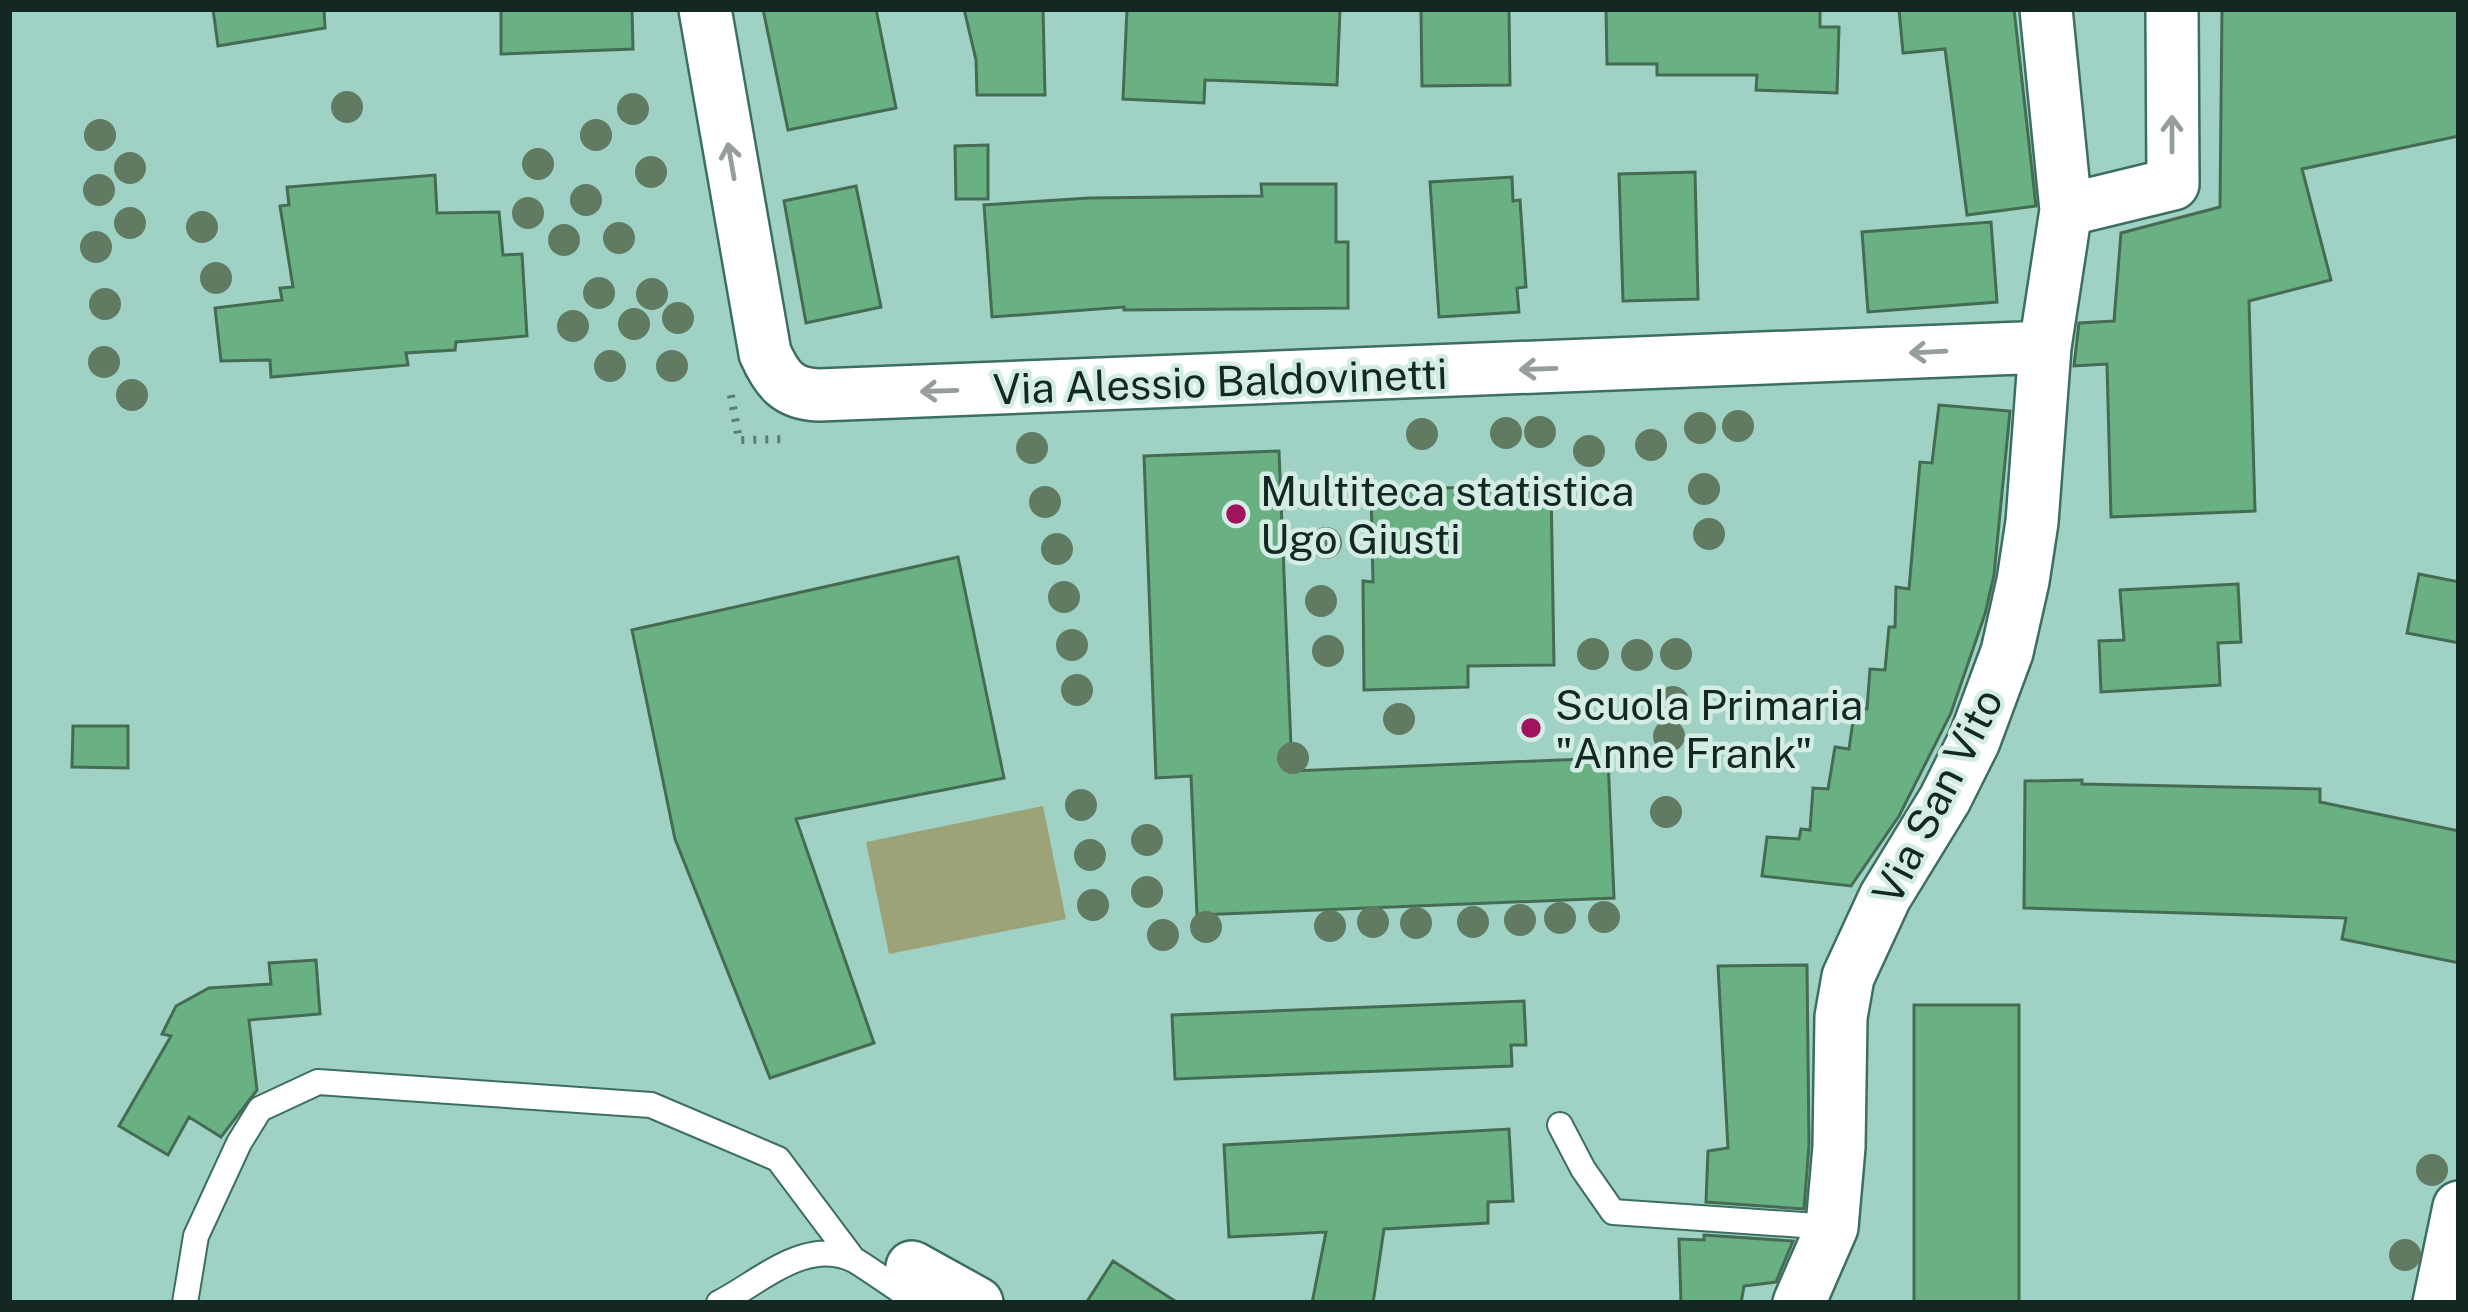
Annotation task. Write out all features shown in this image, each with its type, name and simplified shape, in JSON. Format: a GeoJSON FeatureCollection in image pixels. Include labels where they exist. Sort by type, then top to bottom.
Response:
{"type":"FeatureCollection","features":[{"type":"Feature","properties":{"kind":"street","name":"Via Alessio Baldovinetti"},"geometry":{"type":"LineString","coordinates":[[705,9],[764,353],[778,378],[796,393],[2044,347]]}},
{"type":"Feature","properties":{"kind":"street","name":"Via San Vito"},"geometry":{"type":"LineString","coordinates":[[1799,1303],[1832,1227],[1844,992],[1885,897],[1974,741],[2007,652],[2032,522],[2044,347],[2066,210],[2046,9]]}},
{"type":"Feature","properties":{"kind":"street"},"geometry":{"type":"LineString","coordinates":[[2066,210],[2173,184],[2172,9]]}},
{"type":"Feature","properties":{"kind":"street"},"geometry":{"type":"LineString","coordinates":[[2439,1303],[2459,1207]]}},
{"type":"Feature","properties":{"kind":"street"},"geometry":{"type":"LineString","coordinates":[[915,1285],[977,1303]]}},
{"type":"Feature","properties":{"kind":"lane"},"geometry":{"type":"LineString","coordinates":[[185,1303],[196,1236],[239,1143],[260,1109],[318,1082],[651,1106],[778,1159],[853,1259]]}},
{"type":"Feature","properties":{"kind":"lane"},"geometry":{"type":"LineString","coordinates":[[1560,1125],[1613,1211],[1832,1227]]}},
{"type":"Feature","properties":{"kind":"lane"},"geometry":{"type":"LineString","coordinates":[[719,1303],[798,1258],[823,1252],[915,1285]]}},
{"type":"Feature","properties":{"kind":"green space"},"geometry":{"type":"Polygon","coordinates":[[[1043,806],[1066,919],[889,954],[866,842],[1043,806]]]}},
{"type":"Feature","properties":{"kind":"building"},"geometry":{"type":"Polygon","coordinates":[[[213,9],[324,9],[325,28],[218,46],[213,9]]]}},
{"type":"Feature","properties":{"kind":"building"},"geometry":{"type":"Polygon","coordinates":[[[501,9],[632,9],[633,49],[501,54],[501,9]]]}},
{"type":"Feature","properties":{"kind":"building"},"geometry":{"type":"Polygon","coordinates":[[[763,9],[876,9],[896,108],[788,130],[763,9]]]}},
{"type":"Feature","properties":{"kind":"building"},"geometry":{"type":"Polygon","coordinates":[[[964,9],[1043,9],[1045,95],[977,95],[976,60],[964,9]]]}},
{"type":"Feature","properties":{"kind":"building"},"geometry":{"type":"Polygon","coordinates":[[[1127,9],[1340,9],[1337,85],[1205,80],[1204,103],[1123,99],[1127,9]]]}},
{"type":"Feature","properties":{"kind":"building"},"geometry":{"type":"Polygon","coordinates":[[[1421,9],[1509,9],[1510,85],[1422,86],[1421,9]]]}},
{"type":"Feature","properties":{"kind":"building"},"geometry":{"type":"Polygon","coordinates":[[[1606,9],[1820,9],[1820,27],[1839,27],[1837,93],[1756,90],[1757,75],[1657,75],[1657,64],[1607,64],[1606,9]]]}},
{"type":"Feature","properties":{"kind":"building"},"geometry":{"type":"Polygon","coordinates":[[[1899,9],[2014,9],[2036,206],[1967,215],[1945,49],[1903,53],[1899,9]]]}},
{"type":"Feature","properties":{"kind":"building"},"geometry":{"type":"Polygon","coordinates":[[[2222,9],[2459,10],[2459,136],[2302,169],[2331,280],[2249,301],[2255,511],[2111,517],[2107,364],[2074,366],[2079,323],[2114,321],[2121,233],[2220,207],[2222,9]]]}},
{"type":"Feature","properties":{"kind":"building"},"geometry":{"type":"Polygon","coordinates":[[[988,145],[988,199],[956,199],[955,146],[988,145]]]}},
{"type":"Feature","properties":{"kind":"building"},"geometry":{"type":"Polygon","coordinates":[[[1695,172],[1698,299],[1623,301],[1619,174],[1695,172]]]}},
{"type":"Feature","properties":{"kind":"building"},"geometry":{"type":"Polygon","coordinates":[[[435,175],[437,213],[499,212],[503,255],[522,254],[527,336],[456,342],[455,350],[406,353],[408,365],[271,377],[270,360],[221,361],[215,308],[282,300],[280,288],[293,287],[280,206],[289,205],[287,187],[435,175]]]}},
{"type":"Feature","properties":{"kind":"building"},"geometry":{"type":"Polygon","coordinates":[[[1512,177],[1513,201],[1520,200],[1526,287],[1517,288],[1519,312],[1439,317],[1430,182],[1512,177]]]}},
{"type":"Feature","properties":{"kind":"building"},"geometry":{"type":"Polygon","coordinates":[[[1261,184],[1336,184],[1336,242],[1348,242],[1348,308],[1124,307],[992,317],[984,205],[1262,196],[1261,184]]]}},
{"type":"Feature","properties":{"kind":"building"},"geometry":{"type":"Polygon","coordinates":[[[856,186],[881,307],[806,323],[784,201],[856,186]]]}},
{"type":"Feature","properties":{"kind":"building"},"geometry":{"type":"Polygon","coordinates":[[[1991,222],[1997,302],[1868,312],[1862,232],[1991,222]]]}},
{"type":"Feature","properties":{"kind":"building"},"geometry":{"type":"Polygon","coordinates":[[[1939,405],[2010,411],[1994,575],[1951,713],[1899,816],[1851,886],[1762,876],[1767,837],[1799,839],[1801,829],[1810,830],[1813,788],[1828,789],[1835,747],[1849,749],[1855,707],[1867,709],[1870,669],[1885,670],[1889,627],[1895,627],[1896,587],[1909,589],[1920,462],[1932,463],[1939,405]]]}},
{"type":"Feature","properties":{"kind":"building"},"geometry":{"type":"Polygon","coordinates":[[[1279,451],[1292,771],[1608,758],[1614,898],[1197,915],[1191,776],[1156,778],[1144,456],[1279,451]]]}},
{"type":"Feature","properties":{"kind":"building"},"geometry":{"type":"Polygon","coordinates":[[[1551,485],[1554,665],[1468,666],[1468,687],[1364,690],[1363,581],[1373,582],[1371,490],[1551,485]]]}},
{"type":"Feature","properties":{"kind":"building"},"geometry":{"type":"Polygon","coordinates":[[[958,557],[1004,778],[796,819],[874,1043],[770,1078],[675,839],[632,630],[958,557]]]}},
{"type":"Feature","properties":{"kind":"building"},"geometry":{"type":"Polygon","coordinates":[[[2419,574],[2459,582],[2459,643],[2407,633],[2419,574]]]}},
{"type":"Feature","properties":{"kind":"building"},"geometry":{"type":"Polygon","coordinates":[[[2238,584],[2241,642],[2218,643],[2220,685],[2101,692],[2099,641],[2124,640],[2120,590],[2238,584]]]}},
{"type":"Feature","properties":{"kind":"building"},"geometry":{"type":"Polygon","coordinates":[[[73,726],[128,726],[128,768],[72,767],[73,726]]]}},
{"type":"Feature","properties":{"kind":"building"},"geometry":{"type":"Polygon","coordinates":[[[2082,780],[2082,784],[2320,789],[2320,802],[2459,831],[2459,963],[2342,939],[2346,918],[2024,908],[2025,781],[2082,780]]]}},
{"type":"Feature","properties":{"kind":"building"},"geometry":{"type":"Polygon","coordinates":[[[316,960],[320,1014],[249,1020],[257,1090],[221,1137],[189,1117],[168,1155],[119,1126],[171,1036],[162,1034],[176,1006],[209,988],[271,984],[269,963],[316,960]]]}},
{"type":"Feature","properties":{"kind":"building"},"geometry":{"type":"Polygon","coordinates":[[[1807,965],[1809,1145],[1804,1209],[1706,1202],[1708,1151],[1728,1148],[1718,966],[1807,965]]]}},
{"type":"Feature","properties":{"kind":"building"},"geometry":{"type":"Polygon","coordinates":[[[1524,1001],[1526,1045],[1511,1045],[1512,1066],[1175,1079],[1172,1015],[1524,1001]]]}},
{"type":"Feature","properties":{"kind":"building"},"geometry":{"type":"Polygon","coordinates":[[[1914,1005],[2019,1005],[2019,1303],[1914,1303],[1914,1005]]]}},
{"type":"Feature","properties":{"kind":"building"},"geometry":{"type":"Polygon","coordinates":[[[1509,1129],[1513,1201],[1488,1202],[1488,1223],[1384,1229],[1373,1303],[1312,1303],[1326,1232],[1229,1237],[1224,1145],[1509,1129]]]}},
{"type":"Feature","properties":{"kind":"building"},"geometry":{"type":"Polygon","coordinates":[[[1704,1235],[1793,1241],[1776,1282],[1744,1286],[1741,1303],[1681,1303],[1679,1239],[1704,1240],[1704,1235]]]}},
{"type":"Feature","properties":{"kind":"building"},"geometry":{"type":"Polygon","coordinates":[[[1113,1261],[1178,1303],[1086,1303],[1113,1261]]]}},
{"type":"Feature","properties":{"kind":"place","name":"Multiteca statistica Ugo Giusti"},"geometry":{"type":"Point","coordinates":[1236,514]}},
{"type":"Feature","properties":{"kind":"place","name":"Scuola Primaria \"Anne Frank\""},"geometry":{"type":"Point","coordinates":[1531,728]}}]}
